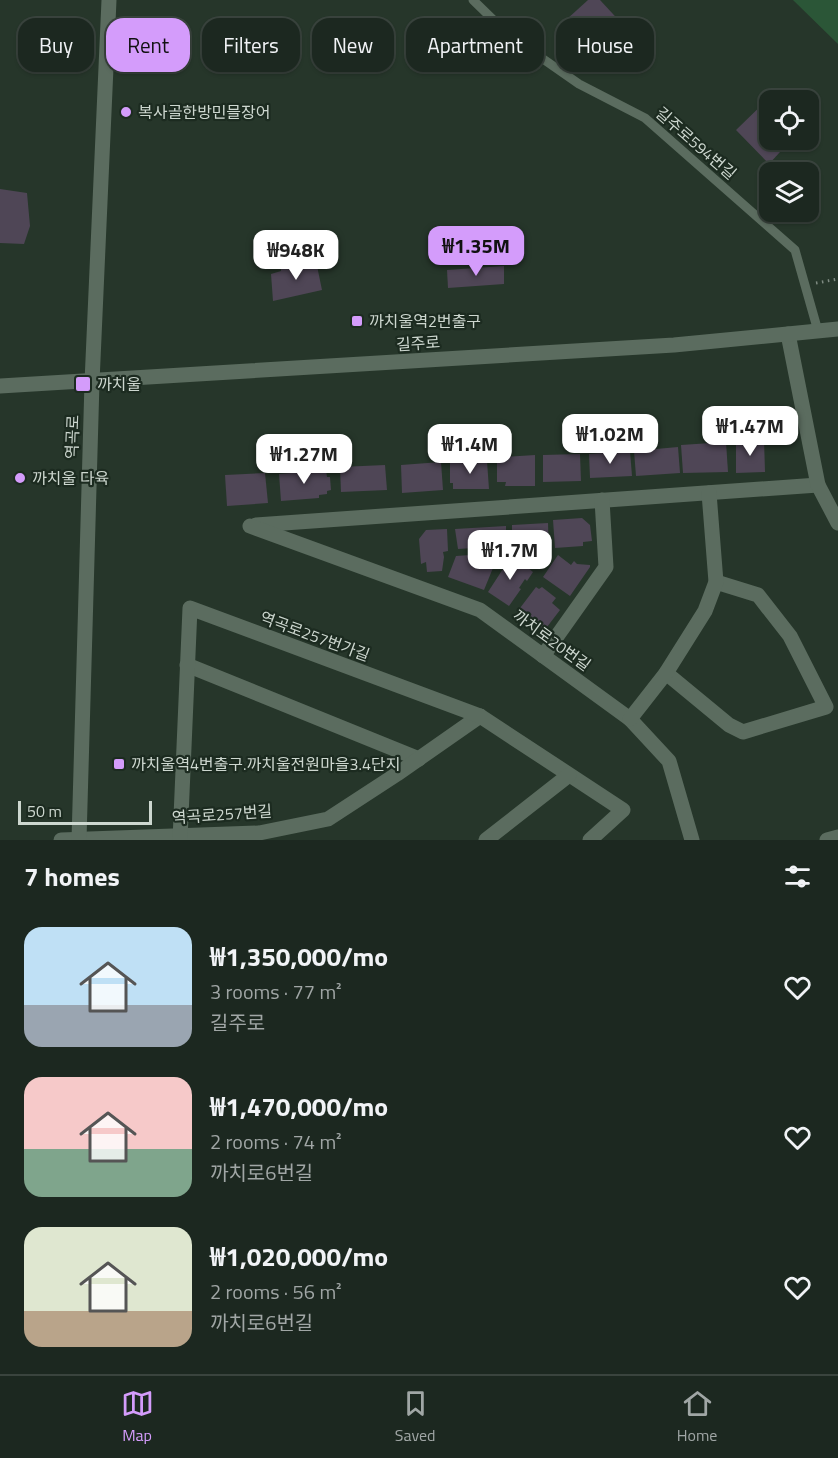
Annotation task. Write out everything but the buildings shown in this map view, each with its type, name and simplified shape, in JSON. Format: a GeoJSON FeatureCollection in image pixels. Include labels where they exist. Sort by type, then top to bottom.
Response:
{"type":"FeatureCollection","features":[{"type":"Feature","properties":{"kind":"street","name":"역곡로"},"geometry":{"type":"LineString","coordinates":[[79,839],[92,382],[109,0]]}},
{"type":"Feature","properties":{"kind":"street","name":"길주로"},"geometry":{"type":"LineString","coordinates":[[0,386],[674,345],[838,329]]}},
{"type":"Feature","properties":{"kind":"street"},"geometry":{"type":"LineString","coordinates":[[788,334],[818,485],[838,523]]}},
{"type":"Feature","properties":{"kind":"street"},"geometry":{"type":"LineString","coordinates":[[543,656],[606,567],[602,500],[818,485]]}},
{"type":"Feature","properties":{"kind":"street"},"geometry":{"type":"LineString","coordinates":[[630,719],[666,673],[705,611],[716,582],[709,493]]}},
{"type":"Feature","properties":{"kind":"street","name":"까치로20번길"},"geometry":{"type":"LineString","coordinates":[[602,500],[250,526],[480,610],[630,719],[669,761],[692,840]]}},
{"type":"Feature","properties":{"kind":"street"},"geometry":{"type":"LineString","coordinates":[[666,673],[729,725],[743,732],[826,707],[790,636],[758,595],[716,582]]}},
{"type":"Feature","properties":{"kind":"street","name":"역곡로257번가길"},"geometry":{"type":"LineString","coordinates":[[180,838],[190,609],[480,716],[623,810],[590,840]]}},
{"type":"Feature","properties":{"kind":"street"},"geometry":{"type":"LineString","coordinates":[[187,665],[419,759]]}},
{"type":"Feature","properties":{"kind":"street","name":"역곡로257번길"},"geometry":{"type":"LineString","coordinates":[[61,840],[259,837],[328,819],[480,716]]}},
{"type":"Feature","properties":{"kind":"street"},"geometry":{"type":"LineString","coordinates":[[486,840],[569,775]]}},
{"type":"Feature","properties":{"kind":"street"},"geometry":{"type":"LineString","coordinates":[[827,840],[838,837]]}},
{"type":"Feature","properties":{"kind":"lane","name":"길주로594번길"},"geometry":{"type":"LineString","coordinates":[[473,0],[510,36],[579,84],[645,118],[795,250],[818,331]]}},
{"type":"Feature","properties":{"kind":"path"},"geometry":{"type":"LineString","coordinates":[[805,285],[838,279]]}},
{"type":"Feature","properties":{"kind":"green space"},"geometry":{"type":"Polygon","coordinates":[[[793,0],[838,0],[838,44],[793,0]]]}},
{"type":"Feature","properties":{"kind":"place","name":"복사골한방민믈장어"},"geometry":{"type":"Point","coordinates":[126,112]}},
{"type":"Feature","properties":{"kind":"place","name":"까치울역2번출구"},"geometry":{"type":"Point","coordinates":[357,321]}},
{"type":"Feature","properties":{"kind":"place","name":"까치울"},"geometry":{"type":"Point","coordinates":[83,384]}},
{"type":"Feature","properties":{"kind":"place","name":"까치울 다육"},"geometry":{"type":"Point","coordinates":[20,478]}},
{"type":"Feature","properties":{"kind":"place","name":"까치울역4번출구.까치울전원마을3.4단지"},"geometry":{"type":"Point","coordinates":[119,764]}}]}
